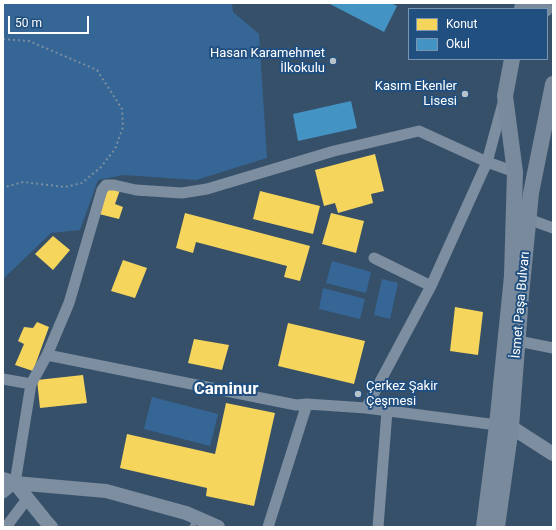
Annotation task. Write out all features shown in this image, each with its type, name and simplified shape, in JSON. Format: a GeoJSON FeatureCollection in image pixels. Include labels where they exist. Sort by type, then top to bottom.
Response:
{"type":"FeatureCollection","features":[{"type":"Feature","properties":{"kind":"main road"},"geometry":{"type":"LineString","coordinates":[[533,3],[544,8]]}},
{"type":"Feature","properties":{"kind":"main road"},"geometry":{"type":"LineString","coordinates":[[484,527],[504,426],[512,276],[515,172],[505,96],[512,60]]}},
{"type":"Feature","properties":{"kind":"main road","name":"İsmet Paşa Bulvarı"},"geometry":{"type":"LineString","coordinates":[[497,527],[504,426],[518,341],[531,193],[551,104],[553,84]]}},
{"type":"Feature","properties":{"kind":"street"},"geometry":{"type":"LineString","coordinates":[[366,408],[430,286],[487,162],[505,96]]}},
{"type":"Feature","properties":{"kind":"street"},"geometry":{"type":"LineString","coordinates":[[3,493],[9,481],[31,384],[47,355],[69,303],[102,190],[106,185],[114,185],[136,190],[182,193],[208,189],[334,151],[419,131],[487,162],[515,172]]}},
{"type":"Feature","properties":{"kind":"street"},"geometry":{"type":"LineString","coordinates":[[528,219],[553,228]]}},
{"type":"Feature","properties":{"kind":"street"},"geometry":{"type":"LineString","coordinates":[[374,258],[430,286]]}},
{"type":"Feature","properties":{"kind":"street"},"geometry":{"type":"LineString","coordinates":[[518,341],[553,348]]}},
{"type":"Feature","properties":{"kind":"street"},"geometry":{"type":"LineString","coordinates":[[47,355],[296,405],[307,404],[366,408],[504,426],[553,454]]}},
{"type":"Feature","properties":{"kind":"street"},"geometry":{"type":"LineString","coordinates":[[3,379],[31,384]]}},
{"type":"Feature","properties":{"kind":"street"},"geometry":{"type":"LineString","coordinates":[[268,527],[307,404]]}},
{"type":"Feature","properties":{"kind":"street"},"geometry":{"type":"LineString","coordinates":[[378,527],[387,411]]}},
{"type":"Feature","properties":{"kind":"street"},"geometry":{"type":"LineString","coordinates":[[9,481],[52,527]]}},
{"type":"Feature","properties":{"kind":"street"},"geometry":{"type":"LineString","coordinates":[[9,481],[106,490],[186,513],[194,522],[218,527]]}},
{"type":"Feature","properties":{"kind":"street"},"geometry":{"type":"LineString","coordinates":[[6,527],[27,499]]}},
{"type":"Feature","properties":{"kind":"path"},"geometry":{"type":"LineString","coordinates":[[3,40],[29,41],[97,70],[122,109],[123,126],[115,149],[102,167],[82,183],[64,187],[23,182],[5,187]]}},
{"type":"Feature","properties":{"kind":"shaded area"},"geometry":{"type":"Polygon","coordinates":[[[3,3],[232,3],[233,12],[259,34],[267,158],[196,180],[124,175],[98,180],[80,230],[51,233],[3,279],[3,3]]]}},
{"type":"Feature","properties":{"kind":"shaded area"},"geometry":{"type":"Polygon","coordinates":[[[332,261],[371,272],[366,293],[326,283],[332,261]]]}},
{"type":"Feature","properties":{"kind":"shaded area"},"geometry":{"type":"Polygon","coordinates":[[[382,279],[398,283],[390,319],[374,315],[382,279]]]}},
{"type":"Feature","properties":{"kind":"shaded area"},"geometry":{"type":"Polygon","coordinates":[[[323,288],[365,299],[360,319],[319,309],[323,288]]]}},
{"type":"Feature","properties":{"kind":"shaded area"},"geometry":{"type":"Polygon","coordinates":[[[152,397],[218,414],[210,446],[144,429],[152,397]]]}},
{"type":"Feature","properties":{"kind":"building: Konut"},"geometry":{"type":"Polygon","coordinates":[[[375,154],[384,191],[371,194],[373,203],[338,213],[335,203],[324,206],[315,170],[375,154]]]}},
{"type":"Feature","properties":{"kind":"building: Konut"},"geometry":{"type":"Polygon","coordinates":[[[108,188],[120,190],[115,204],[123,207],[119,219],[99,214],[108,188]]]}},
{"type":"Feature","properties":{"kind":"building: Konut"},"geometry":{"type":"Polygon","coordinates":[[[260,191],[320,206],[313,234],[253,219],[260,191]]]}},
{"type":"Feature","properties":{"kind":"building: Konut"},"geometry":{"type":"Polygon","coordinates":[[[185,213],[310,246],[300,281],[284,277],[287,266],[196,242],[193,253],[176,248],[185,213]]]}},
{"type":"Feature","properties":{"kind":"building: Konut"},"geometry":{"type":"Polygon","coordinates":[[[331,213],[364,221],[356,253],[322,244],[331,213]]]}},
{"type":"Feature","properties":{"kind":"building: Konut"},"geometry":{"type":"Polygon","coordinates":[[[53,236],[70,250],[53,270],[35,254],[53,236]]]}},
{"type":"Feature","properties":{"kind":"building: Konut"},"geometry":{"type":"Polygon","coordinates":[[[123,260],[147,268],[135,298],[111,291],[123,260]]]}},
{"type":"Feature","properties":{"kind":"building: Konut"},"geometry":{"type":"Polygon","coordinates":[[[455,307],[483,312],[478,355],[450,351],[455,307]]]}},
{"type":"Feature","properties":{"kind":"building: Konut"},"geometry":{"type":"Polygon","coordinates":[[[37,322],[49,327],[33,371],[15,365],[24,344],[18,341],[24,327],[33,328],[37,322]]]}},
{"type":"Feature","properties":{"kind":"building: Konut"},"geometry":{"type":"Polygon","coordinates":[[[288,323],[365,341],[354,384],[278,366],[288,323]]]}},
{"type":"Feature","properties":{"kind":"building: Konut"},"geometry":{"type":"Polygon","coordinates":[[[194,339],[229,345],[222,370],[188,363],[194,339]]]}},
{"type":"Feature","properties":{"kind":"building: Konut"},"geometry":{"type":"Polygon","coordinates":[[[83,375],[87,403],[40,408],[37,380],[83,375]]]}},
{"type":"Feature","properties":{"kind":"building: Konut"},"geometry":{"type":"Polygon","coordinates":[[[226,403],[275,413],[254,506],[206,496],[207,488],[120,468],[127,434],[215,454],[226,403]]]}},
{"type":"Feature","properties":{"kind":"building: Okul"},"geometry":{"type":"Polygon","coordinates":[[[328,3],[391,3],[397,6],[384,32],[328,3]]]}},
{"type":"Feature","properties":{"kind":"building: Okul"},"geometry":{"type":"Polygon","coordinates":[[[351,101],[357,128],[298,141],[293,114],[351,101]]]}},
{"type":"Feature","properties":{"kind":"place","name":"Hasan Karamehmet İlkokulu"},"geometry":{"type":"Point","coordinates":[333,61]}},
{"type":"Feature","properties":{"kind":"place","name":"Kasım Ekenler Lisesi"},"geometry":{"type":"Point","coordinates":[465,94]}},
{"type":"Feature","properties":{"kind":"place","name":"Çerkez Şakir Çeşmesi"},"geometry":{"type":"Point","coordinates":[358,394]}},
{"type":"Feature","properties":{"kind":"district","name":"Caminur"},"geometry":{"type":"Point","coordinates":[226,390]}}]}
